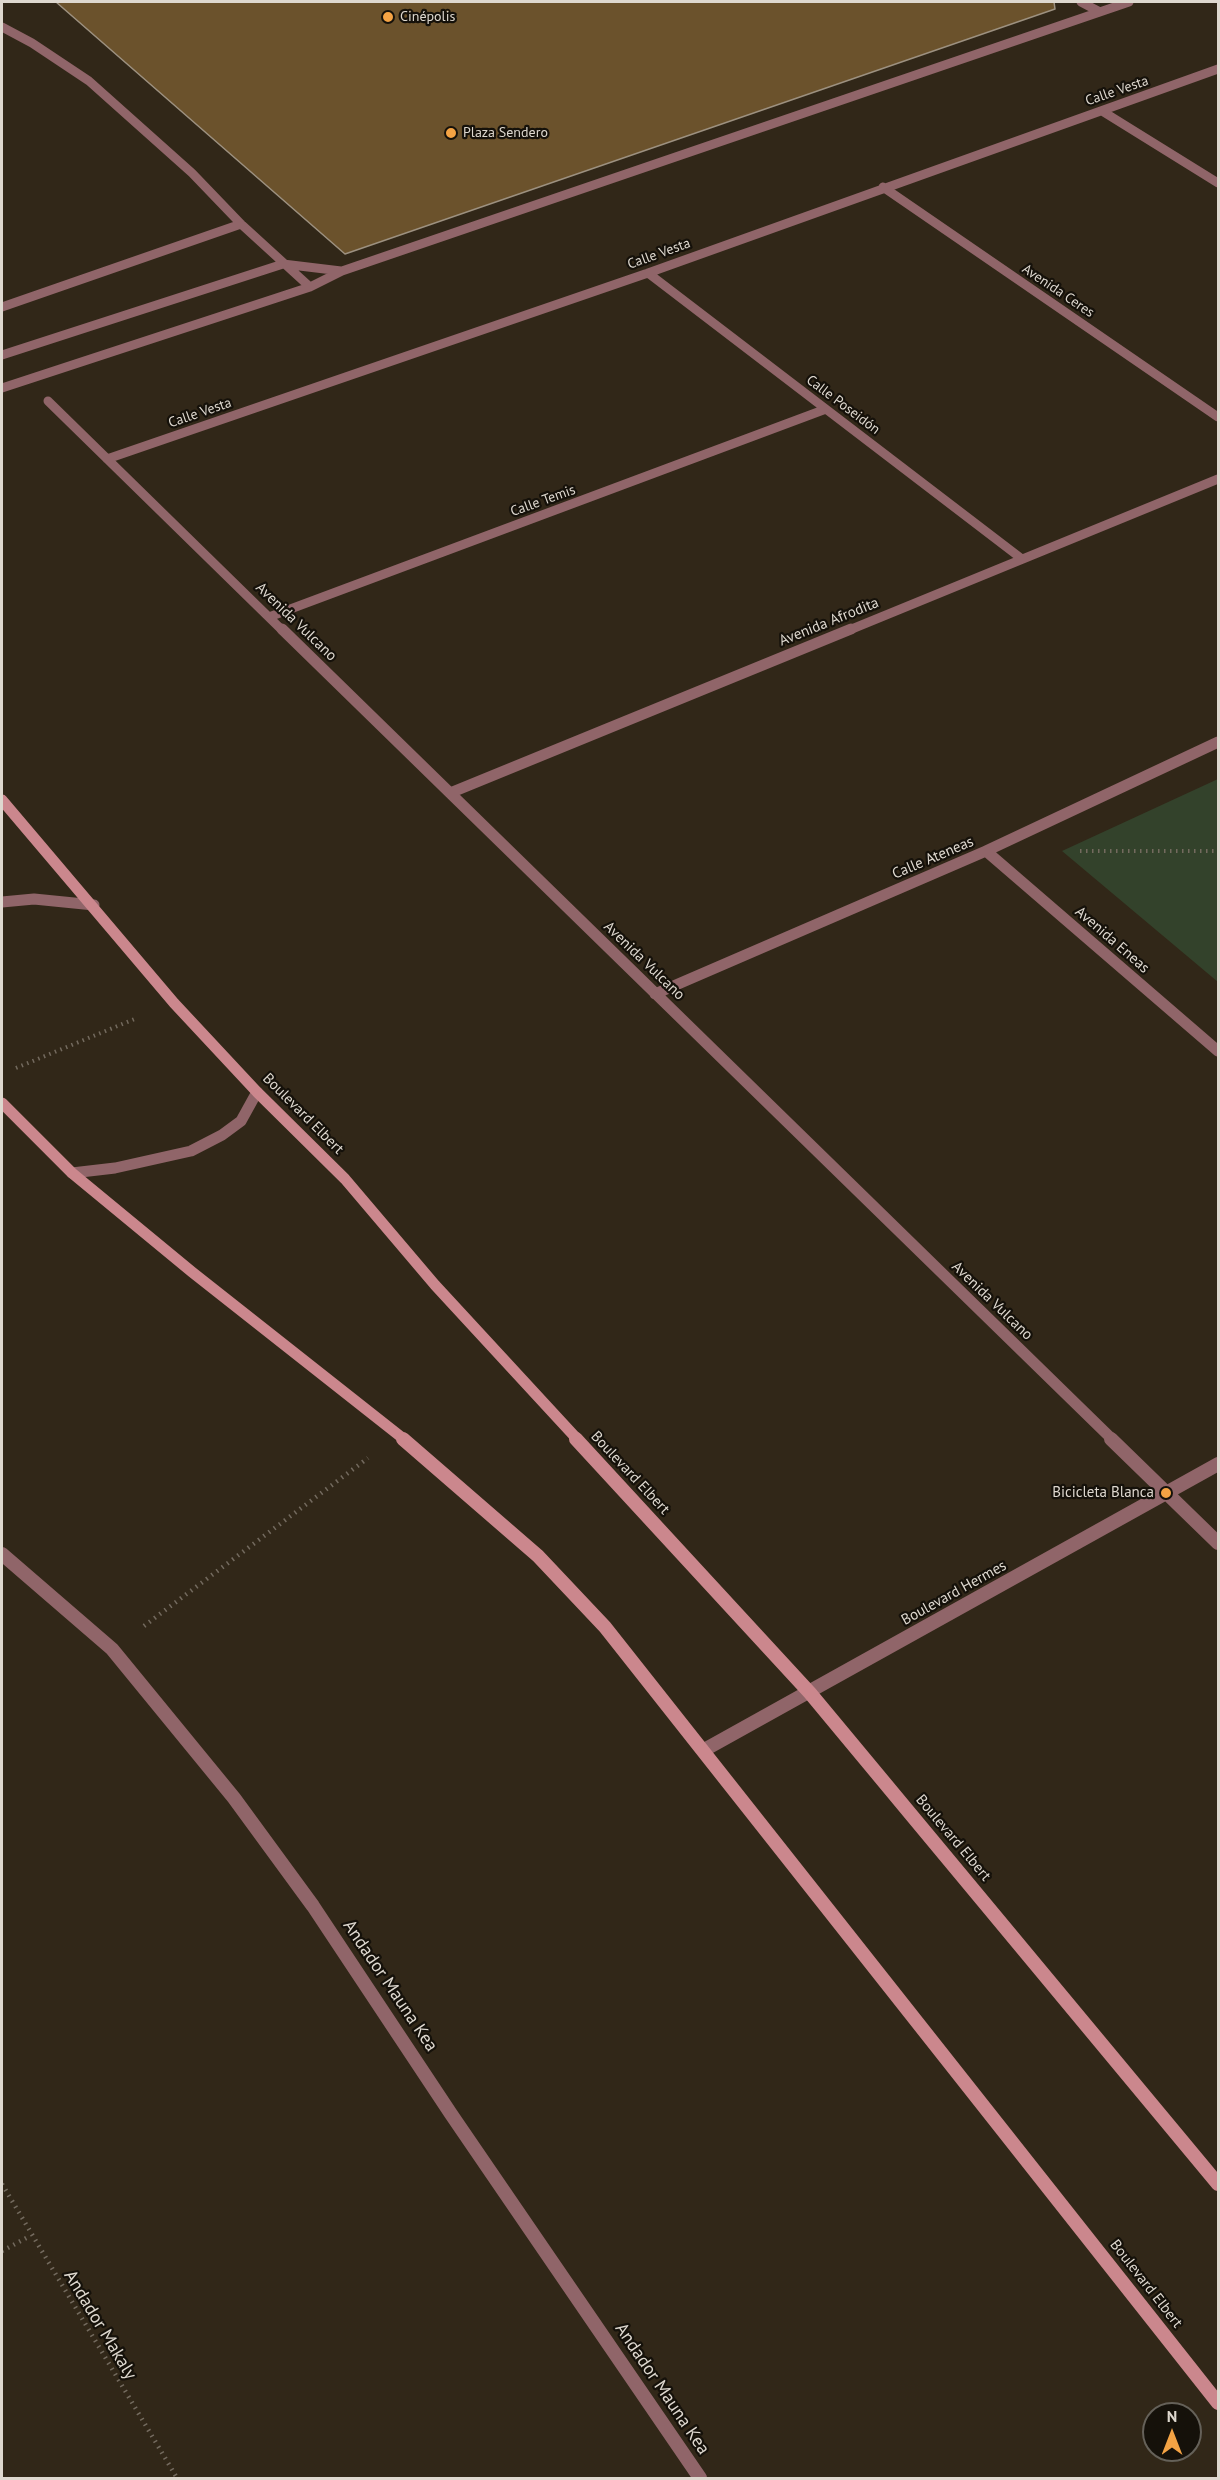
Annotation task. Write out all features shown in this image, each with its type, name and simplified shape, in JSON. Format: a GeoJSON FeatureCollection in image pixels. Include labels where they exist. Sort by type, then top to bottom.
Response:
{"type":"FeatureCollection","features":[{"type":"Feature","properties":{"kind":"street"},"geometry":{"type":"LineString","coordinates":[[1081,2],[1100,12]]}},
{"type":"Feature","properties":{"kind":"street"},"geometry":{"type":"LineString","coordinates":[[2,388],[310,286],[342,271],[1129,2]]}},
{"type":"Feature","properties":{"kind":"street"},"geometry":{"type":"LineString","coordinates":[[2,27],[32,43],[89,81],[184,166],[283,264],[310,286]]}},
{"type":"Feature","properties":{"kind":"street","name":"Calle Vesta"},"geometry":{"type":"LineString","coordinates":[[107,459],[648,273],[1218,69]]}},
{"type":"Feature","properties":{"kind":"street"},"geometry":{"type":"LineString","coordinates":[[1102,111],[1218,183]]}},
{"type":"Feature","properties":{"kind":"street","name":"Avenida Ceres"},"geometry":{"type":"LineString","coordinates":[[883,187],[1218,417]]}},
{"type":"Feature","properties":{"kind":"street"},"geometry":{"type":"LineString","coordinates":[[2,307],[241,224]]}},
{"type":"Feature","properties":{"kind":"street"},"geometry":{"type":"LineString","coordinates":[[2,355],[283,264],[342,271]]}},
{"type":"Feature","properties":{"kind":"street","name":"Calle Poseidón"},"geometry":{"type":"LineString","coordinates":[[648,273],[1022,560]]}},
{"type":"Feature","properties":{"kind":"street","name":"Avenida Vulcano"},"geometry":{"type":"LineString","coordinates":[[48,401],[1218,1543]]}},
{"type":"Feature","properties":{"kind":"street","name":"Calle Temis"},"geometry":{"type":"LineString","coordinates":[[269,618],[826,410]]}},
{"type":"Feature","properties":{"kind":"street","name":"Avenida Afrodita"},"geometry":{"type":"LineString","coordinates":[[450,793],[1218,478]]}},
{"type":"Feature","properties":{"kind":"street","name":"Calle Ateneas"},"geometry":{"type":"LineString","coordinates":[[655,994],[986,851],[1218,742]]}},
{"type":"Feature","properties":{"kind":"street","name":"Boulevard Elbert"},"geometry":{"type":"LineString","coordinates":[[2,800],[94,905],[174,1003],[257,1092],[345,1179],[435,1285],[810,1693],[1218,2184]]}},
{"type":"Feature","properties":{"kind":"street","name":"Avenida Eneas"},"geometry":{"type":"LineString","coordinates":[[986,851],[1218,1051]]}},
{"type":"Feature","properties":{"kind":"street"},"geometry":{"type":"LineString","coordinates":[[2,902],[34,899],[94,905]]}},
{"type":"Feature","properties":{"kind":"street"},"geometry":{"type":"LineString","coordinates":[[72,1173],[115,1168],[191,1151],[222,1135],[241,1121],[257,1092]]}},
{"type":"Feature","properties":{"kind":"street","name":"Boulevard Elbert"},"geometry":{"type":"LineString","coordinates":[[2,1103],[72,1173],[192,1272],[399,1435],[538,1556],[605,1627],[1218,2403]]}},
{"type":"Feature","properties":{"kind":"street","name":"Boulevard Hermes"},"geometry":{"type":"LineString","coordinates":[[704,1750],[1218,1464]]}},
{"type":"Feature","properties":{"kind":"street","name":"Andador Mauna Kea"},"geometry":{"type":"LineString","coordinates":[[2,1554],[112,1649],[234,1798],[313,1906],[451,2114],[699,2478]]}},
{"type":"Feature","properties":{"kind":"path"},"geometry":{"type":"LineString","coordinates":[[1073,851],[1218,851]]}},
{"type":"Feature","properties":{"kind":"path"},"geometry":{"type":"LineString","coordinates":[[12,1070],[174,1003]]}},
{"type":"Feature","properties":{"kind":"path"},"geometry":{"type":"LineString","coordinates":[[112,1649],[399,1435]]}},
{"type":"Feature","properties":{"kind":"path","name":"Andador Makaly"},"geometry":{"type":"LineString","coordinates":[[2,2184],[30,2236],[177,2478]]}},
{"type":"Feature","properties":{"kind":"path"},"geometry":{"type":"LineString","coordinates":[[2,2251],[30,2236]]}},
{"type":"Feature","properties":{"kind":"green space"},"geometry":{"type":"Polygon","coordinates":[[[1218,779],[1218,982],[1062,851],[1218,779]]]}},
{"type":"Feature","properties":{"kind":"building","name":"Plaza Sendero"},"geometry":{"type":"Polygon","coordinates":[[[56,2],[1054,2],[1055,9],[345,254],[56,2]]]}},
{"type":"Feature","properties":{"kind":"place","name":"Cinépolis"},"geometry":{"type":"Point","coordinates":[388,17]}},
{"type":"Feature","properties":{"kind":"place","name":"Plaza Sendero"},"geometry":{"type":"Point","coordinates":[451,133]}},
{"type":"Feature","properties":{"kind":"place","name":"Bicicleta Blanca"},"geometry":{"type":"Point","coordinates":[1166,1493]}}]}
